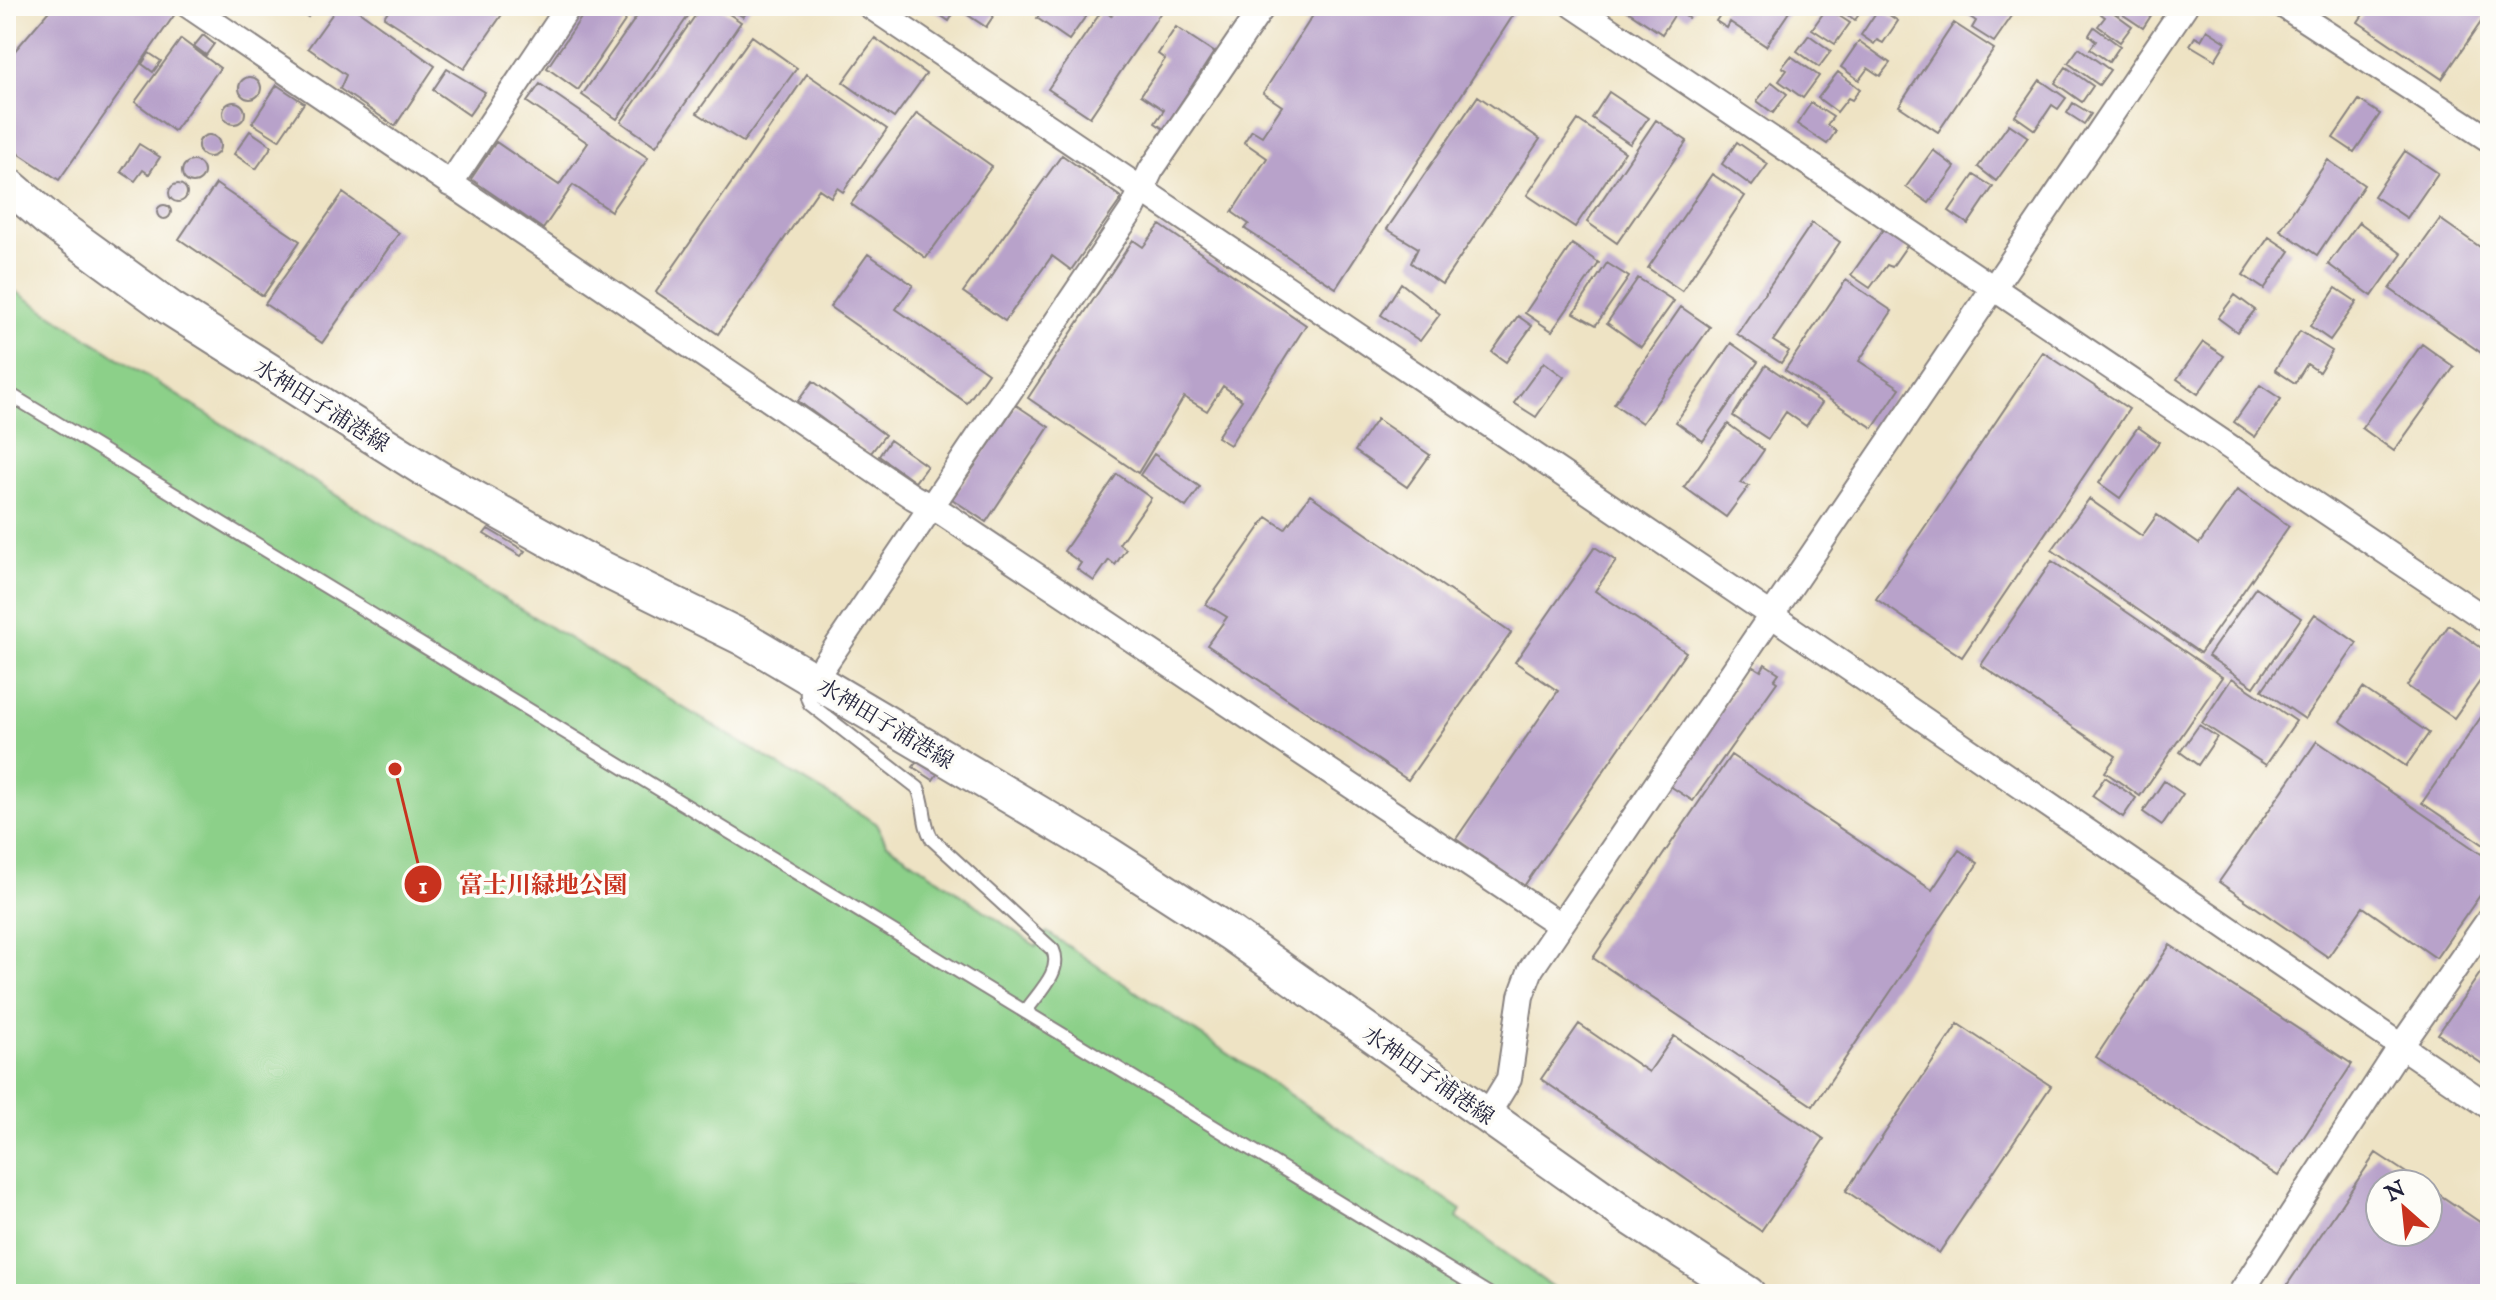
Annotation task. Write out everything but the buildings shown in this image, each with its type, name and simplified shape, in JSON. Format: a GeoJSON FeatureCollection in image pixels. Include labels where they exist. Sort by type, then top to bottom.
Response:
{"type":"FeatureCollection","features":[{"type":"Feature","properties":{"kind":"main road","name":"水神田子浦港線"},"geometry":{"type":"LineString","coordinates":[[6,183],[49,220],[158,300],[440,479],[593,564],[743,638],[1106,853],[1174,897],[1661,1238],[1748,1294]]}},
{"type":"Feature","properties":{"kind":"street"},"geometry":{"type":"LineString","coordinates":[[189,6],[930,507],[1560,925]]}},
{"type":"Feature","properties":{"kind":"street"},"geometry":{"type":"LineString","coordinates":[[450,184],[569,6]]}},
{"type":"Feature","properties":{"kind":"street"},"geometry":{"type":"LineString","coordinates":[[870,6],[1771,615],[2490,1107]]}},
{"type":"Feature","properties":{"kind":"street"},"geometry":{"type":"LineString","coordinates":[[814,680],[1132,210],[1151,170],[1263,6]]}},
{"type":"Feature","properties":{"kind":"street"},"geometry":{"type":"LineString","coordinates":[[1574,6],[2490,622]]}},
{"type":"Feature","properties":{"kind":"street"},"geometry":{"type":"LineString","coordinates":[[1487,1115],[1509,1079],[1524,982],[2185,6]]}},
{"type":"Feature","properties":{"kind":"street"},"geometry":{"type":"LineString","coordinates":[[2284,6],[2490,140]]}},
{"type":"Feature","properties":{"kind":"street"},"geometry":{"type":"LineString","coordinates":[[2240,1294],[2401,1046],[2490,918]]}},
{"type":"Feature","properties":{"kind":"lane"},"geometry":{"type":"LineString","coordinates":[[6,392],[1489,1294]]}},
{"type":"Feature","properties":{"kind":"lane"},"geometry":{"type":"LineString","coordinates":[[814,680],[806,691],[810,704],[918,788],[932,839],[1053,950],[1057,959],[1054,970],[1026,1011]]}},
{"type":"Feature","properties":{"kind":"green space"},"geometry":{"type":"Polygon","coordinates":[[[6,285],[438,559],[876,823],[886,843],[1036,946],[1047,932],[1461,1210],[1457,1218],[1562,1294],[6,1294],[6,285]]]}},
{"type":"Feature","properties":{"kind":"place","name":"富士川緑地公園"},"geometry":{"type":"Point","coordinates":[395,769]}}]}
